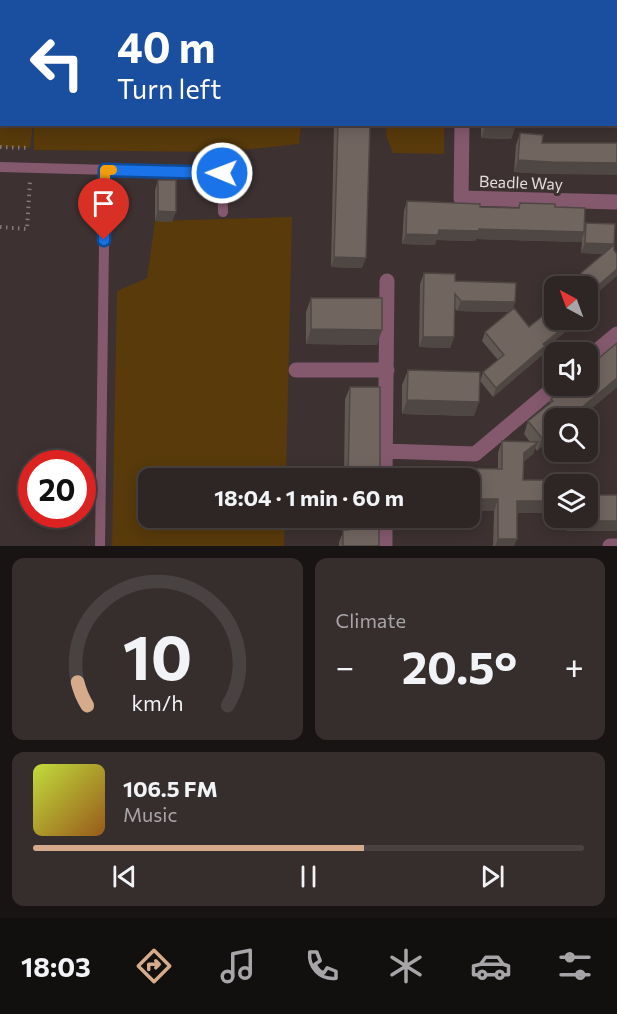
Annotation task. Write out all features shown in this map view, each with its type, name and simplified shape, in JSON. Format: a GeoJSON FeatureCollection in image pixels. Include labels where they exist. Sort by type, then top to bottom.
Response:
{"type":"FeatureCollection","features":[{"type":"Feature","properties":{"kind":"street","name":"Beadle Way"},"geometry":{"type":"LineString","coordinates":[[462,126],[461,198],[617,202]]}},
{"type":"Feature","properties":{"kind":"street"},"geometry":{"type":"LineString","coordinates":[[385,468],[387,281]]}},
{"type":"Feature","properties":{"kind":"street"},"geometry":{"type":"LineString","coordinates":[[598,350],[617,334]]}},
{"type":"Feature","properties":{"kind":"street"},"geometry":{"type":"LineString","coordinates":[[296,370],[387,370]]}},
{"type":"Feature","properties":{"kind":"street"},"geometry":{"type":"LineString","coordinates":[[385,451],[475,453],[544,396]]}},
{"type":"Feature","properties":{"kind":"street"},"geometry":{"type":"LineString","coordinates":[[385,528],[385,546]]}},
{"type":"Feature","properties":{"kind":"street"},"geometry":{"type":"LineString","coordinates":[[610,546],[617,546]]}},
{"type":"Feature","properties":{"kind":"lane"},"geometry":{"type":"LineString","coordinates":[[0,167],[222,173],[223,212]]}},
{"type":"Feature","properties":{"kind":"lane"},"geometry":{"type":"LineString","coordinates":[[100,546],[105,170]]}},
{"type":"Feature","properties":{"kind":"path"},"geometry":{"type":"LineString","coordinates":[[0,147],[30,148]]}},
{"type":"Feature","properties":{"kind":"path"},"geometry":{"type":"LineString","coordinates":[[0,227],[27,229],[31,177]]}},
{"type":"Feature","properties":{"kind":"shaded area"},"geometry":{"type":"Polygon","coordinates":[[[0,126],[33,126],[30,148],[0,147],[0,126]]]}},
{"type":"Feature","properties":{"kind":"shaded area"},"geometry":{"type":"Polygon","coordinates":[[[34,126],[301,126],[299,144],[222,152],[34,150],[34,126]]]}},
{"type":"Feature","properties":{"kind":"shaded area"},"geometry":{"type":"Polygon","coordinates":[[[387,126],[444,126],[444,154],[393,153],[386,135],[387,126]]]}},
{"type":"Feature","properties":{"kind":"shaded area"},"geometry":{"type":"Polygon","coordinates":[[[292,217],[286,468],[138,468],[138,528],[285,528],[284,546],[112,546],[117,291],[147,278],[155,221],[292,217]]]}},
{"type":"Feature","properties":{"kind":"building"},"geometry":{"type":"Polygon","coordinates":[[[338,126],[370,126],[366,258],[334,257],[338,126]]]}},
{"type":"Feature","properties":{"kind":"building"},"geometry":{"type":"Polygon","coordinates":[[[520,133],[543,135],[542,143],[617,143],[617,163],[518,160],[520,133]]]}},
{"type":"Feature","properties":{"kind":"building"},"geometry":{"type":"Polygon","coordinates":[[[158,180],[176,180],[176,212],[158,211],[158,180]]]}},
{"type":"Feature","properties":{"kind":"building"},"geometry":{"type":"Polygon","coordinates":[[[407,201],[480,204],[480,207],[519,208],[520,203],[585,208],[584,232],[479,229],[479,231],[439,230],[438,235],[406,234],[407,201]]]}},
{"type":"Feature","properties":{"kind":"building"},"geometry":{"type":"Polygon","coordinates":[[[586,223],[615,224],[614,244],[585,243],[586,223]]]}},
{"type":"Feature","properties":{"kind":"building"},"geometry":{"type":"Polygon","coordinates":[[[614,245],[617,254],[617,269],[598,286],[598,276],[583,276],[581,273],[614,245]]]}},
{"type":"Feature","properties":{"kind":"building"},"geometry":{"type":"Polygon","coordinates":[[[424,273],[455,274],[455,281],[516,283],[515,302],[461,301],[455,294],[454,337],[423,337],[424,273]]]}},
{"type":"Feature","properties":{"kind":"building"},"geometry":{"type":"Polygon","coordinates":[[[311,298],[382,298],[382,330],[311,329],[311,298]]]}},
{"type":"Feature","properties":{"kind":"building"},"geometry":{"type":"Polygon","coordinates":[[[514,308],[529,327],[544,315],[544,330],[560,330],[544,342],[544,347],[496,388],[483,372],[504,355],[485,332],[514,308]]]}},
{"type":"Feature","properties":{"kind":"building"},"geometry":{"type":"Polygon","coordinates":[[[617,343],[617,378],[598,394],[598,359],[617,343]]]}},
{"type":"Feature","properties":{"kind":"building"},"geometry":{"type":"Polygon","coordinates":[[[408,370],[480,372],[479,402],[407,400],[408,370]]]}},
{"type":"Feature","properties":{"kind":"building"},"geometry":{"type":"Polygon","coordinates":[[[350,387],[380,387],[380,468],[348,468],[350,387]]]}},
{"type":"Feature","properties":{"kind":"building"},"geometry":{"type":"Polygon","coordinates":[[[555,396],[595,396],[581,408],[544,408],[553,401],[551,399],[555,396]]]}},
{"type":"Feature","properties":{"kind":"building"},"geometry":{"type":"Polygon","coordinates":[[[544,408],[544,436],[542,438],[528,421],[544,408]]]}},
{"type":"Feature","properties":{"kind":"building"},"geometry":{"type":"Polygon","coordinates":[[[502,441],[538,442],[524,453],[523,480],[544,480],[544,501],[517,501],[517,539],[498,539],[498,499],[480,499],[480,469],[502,469],[502,441]]]}},
{"type":"Feature","properties":{"kind":"building"},"geometry":{"type":"Polygon","coordinates":[[[399,467],[450,468],[398,468],[399,467]]]}},
{"type":"Feature","properties":{"kind":"building"},"geometry":{"type":"Polygon","coordinates":[[[598,495],[617,495],[617,521],[598,521],[598,495]]]}},
{"type":"Feature","properties":{"kind":"building"},"geometry":{"type":"Polygon","coordinates":[[[348,528],[379,528],[379,546],[343,546],[343,530],[348,530],[348,528]]]}},
{"type":"Feature","properties":{"kind":"slow traffic"},"geometry":{"type":"LineString","coordinates":[[105,200],[105,170],[112,170]]}},
{"type":"Feature","properties":{"kind":"route"},"geometry":{"type":"LineString","coordinates":[[104,240],[105,170],[222,173]]}}]}
